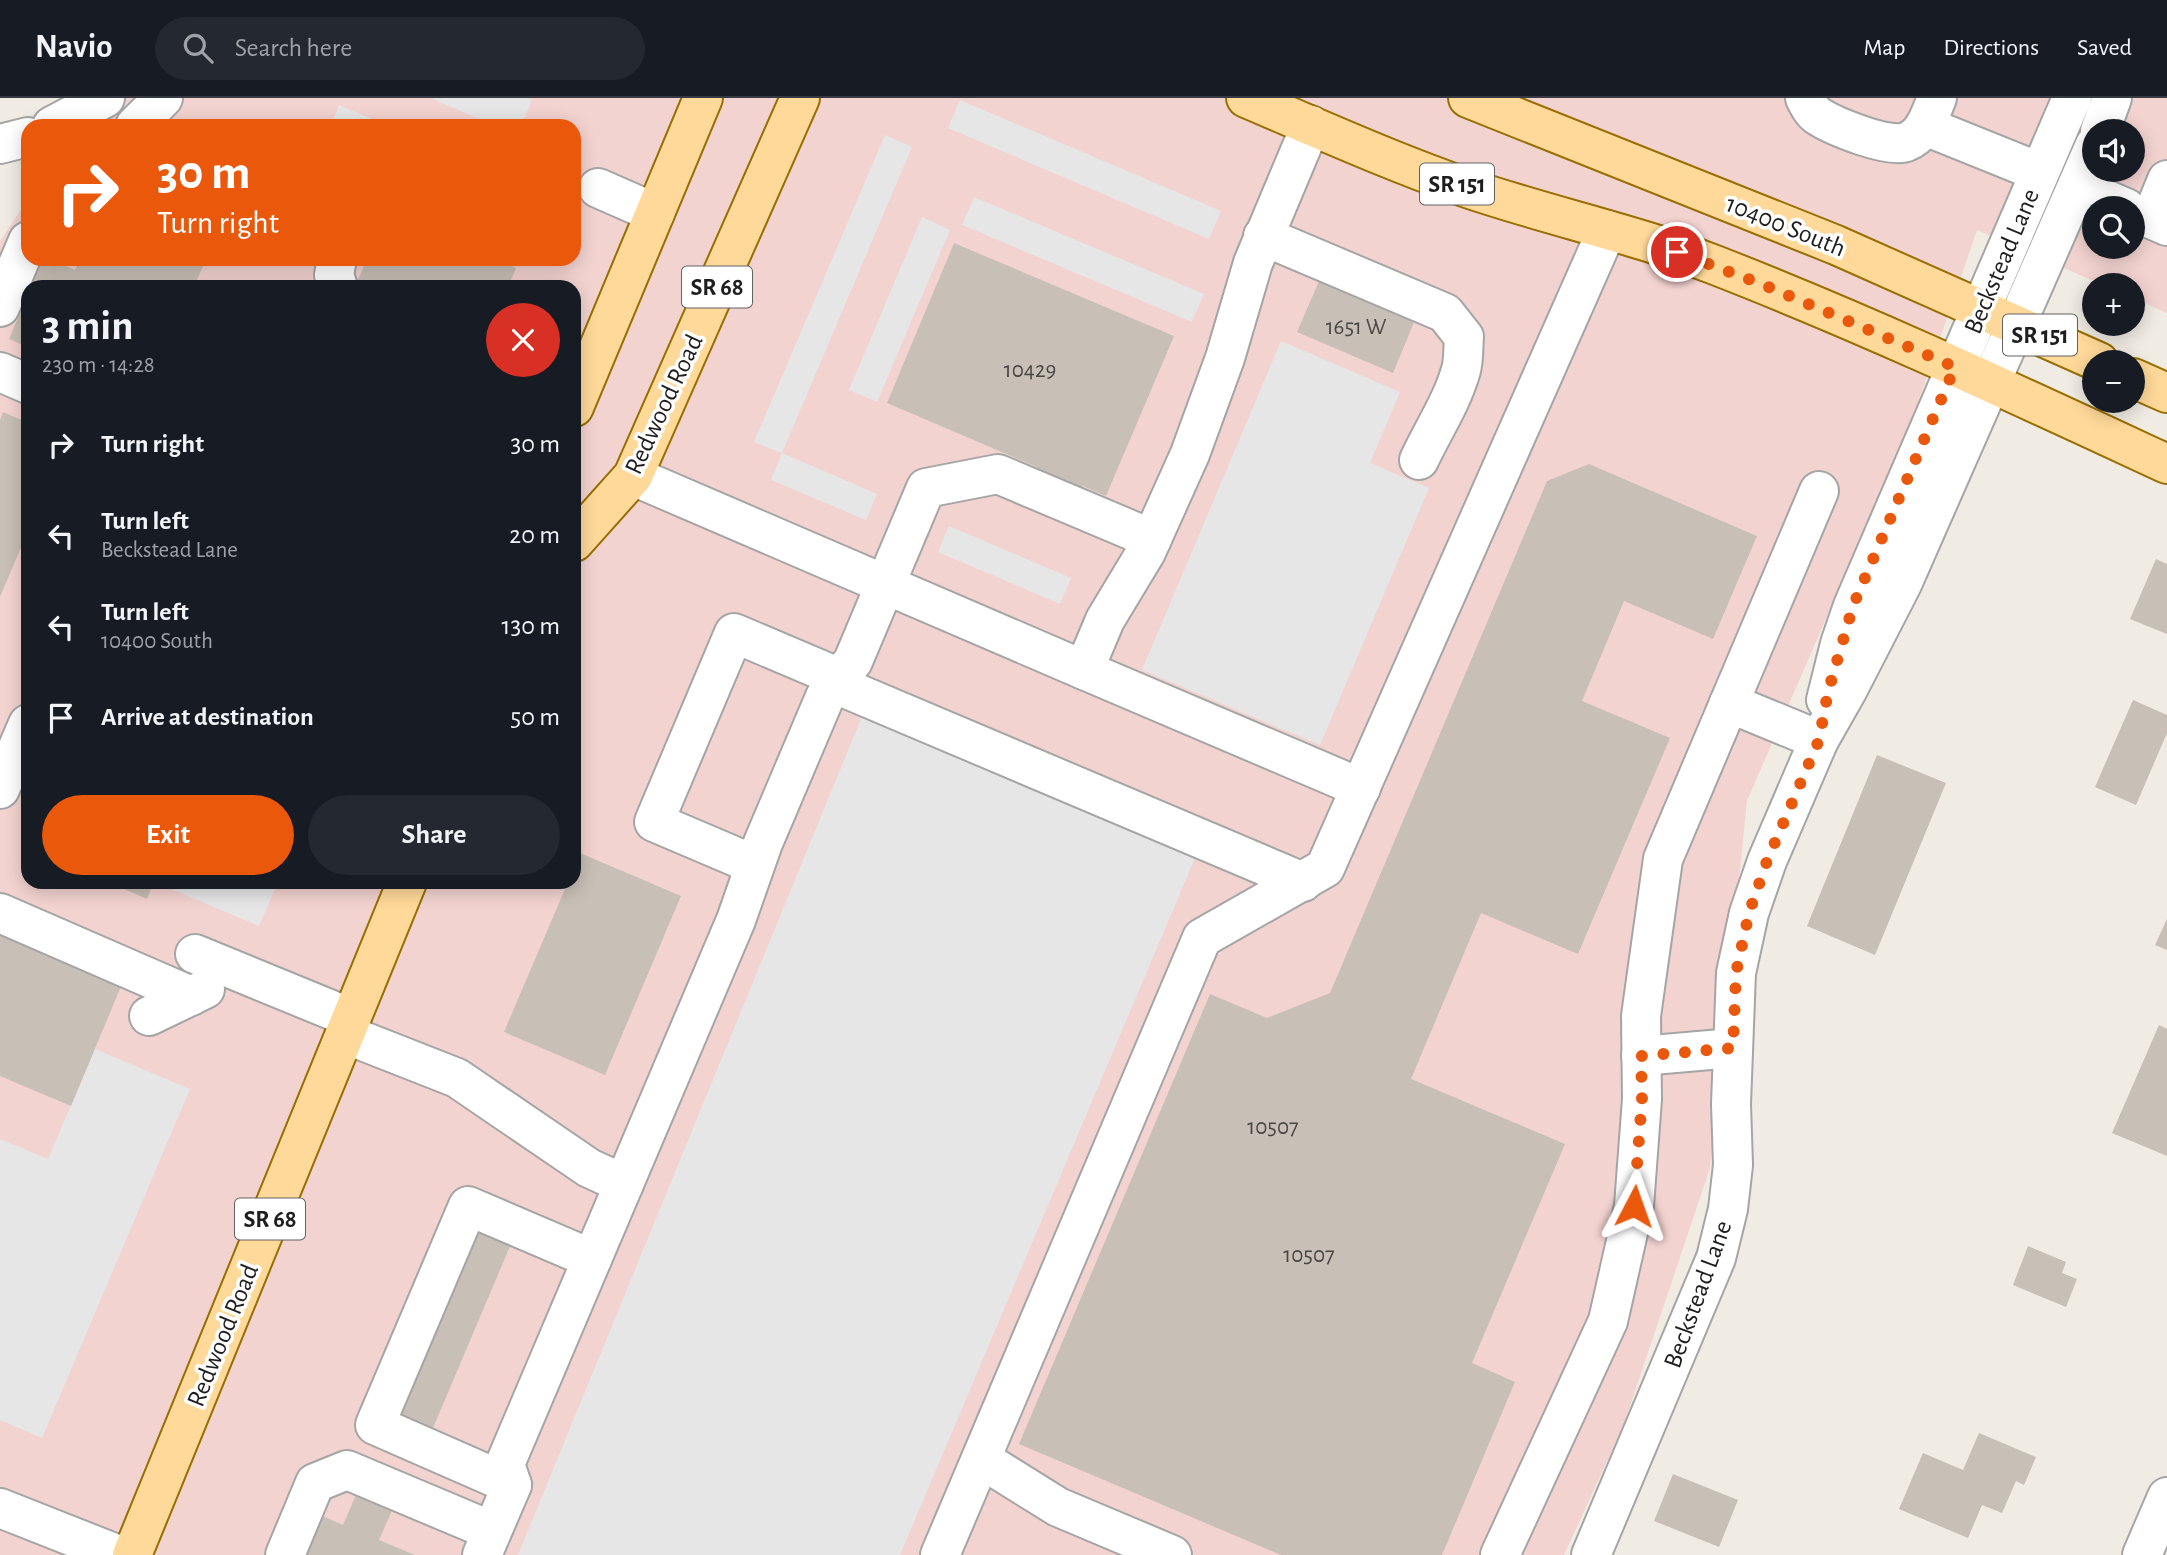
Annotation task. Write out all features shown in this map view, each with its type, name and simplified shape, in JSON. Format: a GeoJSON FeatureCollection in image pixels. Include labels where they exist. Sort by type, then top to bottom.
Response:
{"type":"FeatureCollection","features":[{"type":"Feature","properties":{"kind":"main road"},"geometry":{"type":"LineString","coordinates":[[581,390],[703,98]]}},
{"type":"Feature","properties":{"kind":"main road","name":"Redwood Road"},"geometry":{"type":"LineString","coordinates":[[581,534],[633,476],[800,98]]}},
{"type":"Feature","properties":{"kind":"main road","name":"SR 151"},"geometry":{"type":"LineString","coordinates":[[1246,98],[1469,188],[1714,265],[1902,342],[2167,464]]}},
{"type":"Feature","properties":{"kind":"main road","name":"10400 South"},"geometry":{"type":"LineString","coordinates":[[1468,98],[1746,208],[2082,354]]}},
{"type":"Feature","properties":{"kind":"main road"},"geometry":{"type":"LineString","coordinates":[[2145,383],[2167,393]]}},
{"type":"Feature","properties":{"kind":"main road","name":"Redwood Road"},"geometry":{"type":"LineString","coordinates":[[132,1555],[404,889]]}},
{"type":"Feature","properties":{"kind":"street"},"geometry":{"type":"LineString","coordinates":[[65,119],[105,98]]}},
{"type":"Feature","properties":{"kind":"street"},"geometry":{"type":"LineString","coordinates":[[142,119],[163,98]]}},
{"type":"Feature","properties":{"kind":"street"},"geometry":{"type":"LineString","coordinates":[[1805,98],[1816,116],[1879,142],[1893,145],[1906,143],[1917,136],[1931,112],[2039,172]]}},
{"type":"Feature","properties":{"kind":"street","name":"Beckstead Lane"},"geometry":{"type":"LineString","coordinates":[[1819,740],[1830,680],[1853,606],[2072,98]]}},
{"type":"Feature","properties":{"kind":"street"},"geometry":{"type":"LineString","coordinates":[[2104,119],[2112,98]]}},
{"type":"Feature","properties":{"kind":"street"},"geometry":{"type":"LineString","coordinates":[[1084,670],[1105,620],[1152,539],[1190,454],[1222,367],[1253,263],[1311,125]]}},
{"type":"Feature","properties":{"kind":"street"},"geometry":{"type":"LineString","coordinates":[[0,144],[21,139]]}},
{"type":"Feature","properties":{"kind":"street","name":"Beckstead Lane"},"geometry":{"type":"LineString","coordinates":[[1591,1555],[1716,1258],[1728,1209],[1733,1165],[1736,973],[1749,913],[1767,861],[1819,740],[1902,584],[2082,175]]}},
{"type":"Feature","properties":{"kind":"street"},"geometry":{"type":"LineString","coordinates":[[2145,214],[2167,180]]}},
{"type":"Feature","properties":{"kind":"street"},"geometry":{"type":"LineString","coordinates":[[2077,187],[2098,196]]}},
{"type":"Feature","properties":{"kind":"street"},"geometry":{"type":"LineString","coordinates":[[598,188],[655,213]]}},
{"type":"Feature","properties":{"kind":"street"},"geometry":{"type":"LineString","coordinates":[[940,1555],[1202,938],[1325,868],[1607,230]]}},
{"type":"Feature","properties":{"kind":"street"},"geometry":{"type":"LineString","coordinates":[[1263,236],[1445,313],[1464,337],[1461,368],[1443,414],[1419,460]]}},
{"type":"Feature","properties":{"kind":"street"},"geometry":{"type":"LineString","coordinates":[[0,307],[21,258]]}},
{"type":"Feature","properties":{"kind":"street"},"geometry":{"type":"LineString","coordinates":[[0,372],[21,381]]}},
{"type":"Feature","properties":{"kind":"street"},"geometry":{"type":"LineString","coordinates":[[285,1555],[315,1483],[347,1469],[487,1543],[512,1485],[505,1464],[736,920],[755,865],[825,697],[853,661],[926,488],[998,474],[1152,539]]}},
{"type":"Feature","properties":{"kind":"street"},"geometry":{"type":"LineString","coordinates":[[633,476],[1361,788]]}},
{"type":"Feature","properties":{"kind":"street"},"geometry":{"type":"LineString","coordinates":[[1500,1555],[1608,1321],[1634,1206],[1642,1098],[1641,1016],[1663,859],[1819,491]]}},
{"type":"Feature","properties":{"kind":"street"},"geometry":{"type":"LineString","coordinates":[[755,865],[654,822],[734,633],[838,681],[1303,882]]}},
{"type":"Feature","properties":{"kind":"street"},"geometry":{"type":"LineString","coordinates":[[1729,703],[1819,740]]}},
{"type":"Feature","properties":{"kind":"street"},"geometry":{"type":"LineString","coordinates":[[0,789],[21,740]]}},
{"type":"Feature","properties":{"kind":"street"},"geometry":{"type":"LineString","coordinates":[[0,913],[191,996]]}},
{"type":"Feature","properties":{"kind":"street"},"geometry":{"type":"LineString","coordinates":[[195,954],[457,1078],[589,1168],[624,1184]]}},
{"type":"Feature","properties":{"kind":"street"},"geometry":{"type":"LineString","coordinates":[[149,1016],[238,973]]}},
{"type":"Feature","properties":{"kind":"street"},"geometry":{"type":"LineString","coordinates":[[1641,1056],[1733,1048]]}},
{"type":"Feature","properties":{"kind":"street"},"geometry":{"type":"LineString","coordinates":[[512,1485],[374,1425],[468,1206],[592,1259]]}},
{"type":"Feature","properties":{"kind":"street"},"geometry":{"type":"LineString","coordinates":[[981,1459],[1058,1507],[1172,1555]]}},
{"type":"Feature","properties":{"kind":"street"},"geometry":{"type":"LineString","coordinates":[[2142,1555],[2167,1497]]}},
{"type":"Feature","properties":{"kind":"street"},"geometry":{"type":"LineString","coordinates":[[0,1508],[119,1555]]}},
{"type":"Feature","properties":{"kind":"shaded area"},"geometry":{"type":"Polygon","coordinates":[[[97,98],[2167,98],[2167,313],[2145,303],[2145,273],[2082,273],[2082,276],[1977,230],[1912,420],[1747,801],[1710,1168],[1624,1424],[1564,1555],[0,1555],[0,241],[21,210],[21,266],[581,266],[581,119],[83,119],[97,98]]]}},
{"type":"Feature","properties":{"kind":"shaded area"},"geometry":{"type":"Polygon","coordinates":[[[430,98],[532,100],[524,119],[480,119],[430,98]]]}},
{"type":"Feature","properties":{"kind":"shaded area"},"geometry":{"type":"Polygon","coordinates":[[[960,100],[1221,211],[1209,239],[948,128],[960,100]]]}},
{"type":"Feature","properties":{"kind":"shaded area"},"geometry":{"type":"Polygon","coordinates":[[[339,105],[372,119],[334,119],[339,105]]]}},
{"type":"Feature","properties":{"kind":"shaded area"},"geometry":{"type":"Polygon","coordinates":[[[885,135],[912,147],[782,453],[754,442],[885,135]]]}},
{"type":"Feature","properties":{"kind":"shaded area"},"geometry":{"type":"Polygon","coordinates":[[[974,197],[1204,294],[1192,322],[962,225],[974,197]]]}},
{"type":"Feature","properties":{"kind":"shaded area"},"geometry":{"type":"Polygon","coordinates":[[[922,217],[950,230],[877,402],[849,390],[922,217]]]}},
{"type":"Feature","properties":{"kind":"shaded area"},"geometry":{"type":"Polygon","coordinates":[[[1281,341],[1400,392],[1370,463],[1429,488],[1320,745],[1142,670],[1281,341]]]}},
{"type":"Feature","properties":{"kind":"shaded area"},"geometry":{"type":"Polygon","coordinates":[[[782,453],[877,494],[866,520],[771,480],[782,453]]]}},
{"type":"Feature","properties":{"kind":"shaded area"},"geometry":{"type":"Polygon","coordinates":[[[949,526],[1071,578],[1060,604],[938,552],[949,526]]]}},
{"type":"Feature","properties":{"kind":"shaded area"},"geometry":{"type":"Polygon","coordinates":[[[863,714],[1195,858],[900,1555],[518,1555],[863,714]]]}},
{"type":"Feature","properties":{"kind":"shaded area"},"geometry":{"type":"Polygon","coordinates":[[[172,889],[275,889],[259,926],[172,889]]]}},
{"type":"Feature","properties":{"kind":"shaded area"},"geometry":{"type":"Polygon","coordinates":[[[95,1049],[190,1089],[42,1438],[0,1420],[0,1139],[48,1159],[95,1049]]]}},
{"type":"Feature","properties":{"kind":"building"},"geometry":{"type":"Polygon","coordinates":[[[954,243],[1174,336],[1106,496],[1083,486],[1070,516],[1025,497],[1037,467],[887,403],[954,243]]]}},
{"type":"Feature","properties":{"kind":"building"},"geometry":{"type":"Polygon","coordinates":[[[40,266],[66,266],[75,270],[77,266],[203,266],[197,280],[34,280],[40,266]]]}},
{"type":"Feature","properties":{"kind":"building"},"geometry":{"type":"Polygon","coordinates":[[[364,266],[516,268],[511,280],[358,280],[364,266]]]}},
{"type":"Feature","properties":{"kind":"building"},"geometry":{"type":"Polygon","coordinates":[[[1320,279],[1415,320],[1393,373],[1297,332],[1320,279]]]}},
{"type":"Feature","properties":{"kind":"building"},"geometry":{"type":"Polygon","coordinates":[[[21,311],[21,344],[9,339],[21,311]]]}},
{"type":"Feature","properties":{"kind":"building"},"geometry":{"type":"Polygon","coordinates":[[[3,412],[21,420],[21,548],[0,597],[0,420],[3,412]]]}},
{"type":"Feature","properties":{"kind":"building"},"geometry":{"type":"Polygon","coordinates":[[[1589,464],[1757,536],[1713,639],[1624,601],[1582,701],[1670,738],[1578,954],[1481,913],[1411,1079],[1565,1144],[1472,1363],[1515,1382],[1442,1555],[1281,1555],[1019,1444],[1210,994],[1267,1018],[1330,993],[1547,481],[1589,464]]]}},
{"type":"Feature","properties":{"kind":"building"},"geometry":{"type":"Polygon","coordinates":[[[2156,559],[2167,564],[2167,634],[2130,619],[2156,559]]]}},
{"type":"Feature","properties":{"kind":"building"},"geometry":{"type":"Polygon","coordinates":[[[2133,700],[2167,715],[2167,733],[2136,805],[2095,787],[2133,700]]]}},
{"type":"Feature","properties":{"kind":"building"},"geometry":{"type":"Polygon","coordinates":[[[1877,755],[1946,783],[1875,955],[1807,926],[1877,755]]]}},
{"type":"Feature","properties":{"kind":"building"},"geometry":{"type":"Polygon","coordinates":[[[581,853],[681,896],[605,1075],[504,1032],[565,889],[581,889],[581,853]]]}},
{"type":"Feature","properties":{"kind":"building"},"geometry":{"type":"Polygon","coordinates":[[[124,889],[151,889],[147,899],[124,889]]]}},
{"type":"Feature","properties":{"kind":"building"},"geometry":{"type":"Polygon","coordinates":[[[2167,919],[2167,950],[2155,945],[2167,919]]]}},
{"type":"Feature","properties":{"kind":"building"},"geometry":{"type":"Polygon","coordinates":[[[0,932],[122,984],[71,1106],[0,1076],[0,932]]]}},
{"type":"Feature","properties":{"kind":"building"},"geometry":{"type":"Polygon","coordinates":[[[2159,1025],[2167,1029],[2167,1156],[2112,1133],[2159,1025]]]}},
{"type":"Feature","properties":{"kind":"building"},"geometry":{"type":"Polygon","coordinates":[[[474,1228],[511,1244],[430,1435],[393,1420],[474,1228]]]}},
{"type":"Feature","properties":{"kind":"building"},"geometry":{"type":"Polygon","coordinates":[[[2028,1246],[2066,1262],[2062,1273],[2077,1279],[2066,1307],[2013,1285],[2028,1246]]]}},
{"type":"Feature","properties":{"kind":"building"},"geometry":{"type":"Polygon","coordinates":[[[1979,1433],[2036,1457],[2024,1485],[2016,1481],[2002,1513],[1982,1505],[1968,1538],[1899,1509],[1923,1453],[1963,1470],[1979,1433]]]}},
{"type":"Feature","properties":{"kind":"building"},"geometry":{"type":"Polygon","coordinates":[[[1673,1474],[1738,1500],[1719,1547],[1654,1521],[1673,1474]]]}},
{"type":"Feature","properties":{"kind":"building"},"geometry":{"type":"Polygon","coordinates":[[[361,1483],[397,1499],[379,1540],[415,1555],[301,1555],[318,1514],[343,1525],[361,1483]]]}},
{"type":"Feature","properties":{"kind":"route"},"geometry":{"type":"LineString","coordinates":[[1634,1206],[1642,1098],[1641,1056],[1733,1048],[1736,973],[1749,913],[1767,861],[1819,740],[1840,644],[1853,606],[1955,367],[1902,342],[1677,252]]}}]}
